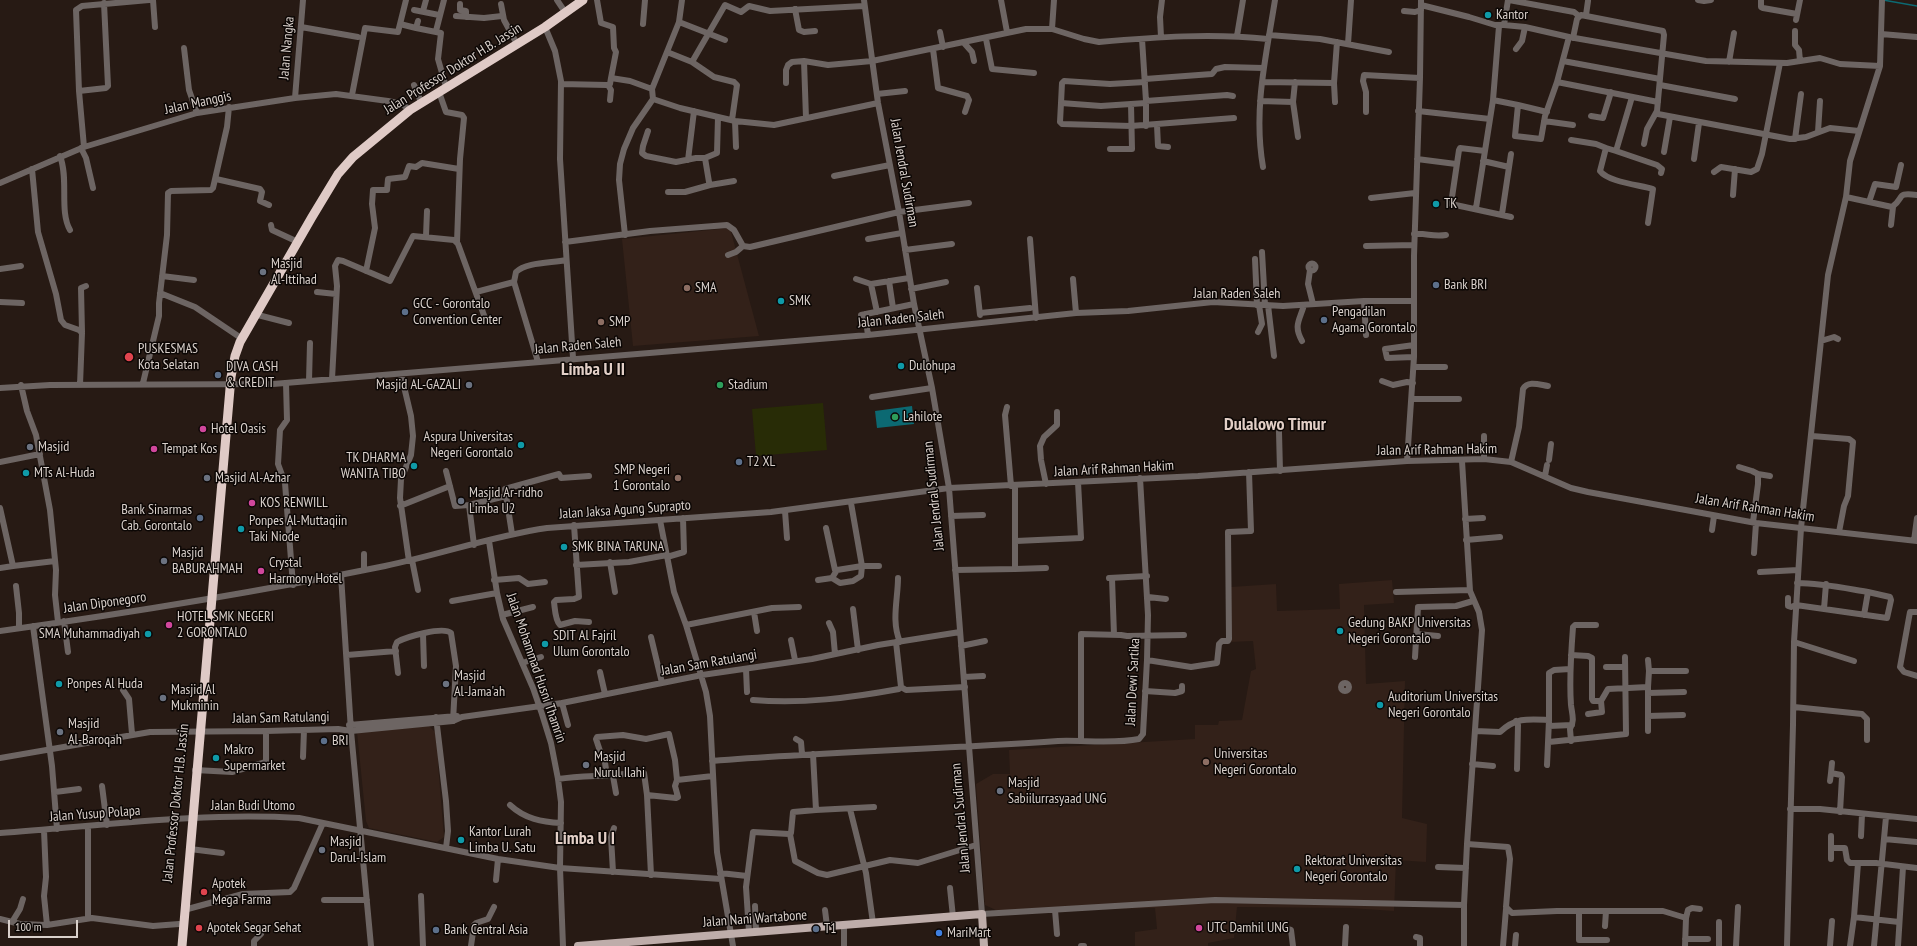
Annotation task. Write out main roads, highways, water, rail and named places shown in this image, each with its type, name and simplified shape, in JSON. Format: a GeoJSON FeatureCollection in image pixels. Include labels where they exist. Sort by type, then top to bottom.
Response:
{"type":"FeatureCollection","features":[{"type":"Feature","properties":{"kind":"highway","name":"Jalan Professor Doktor H.B. Jassin"},"geometry":{"type":"LineString","coordinates":[[176,946],[184,883],[199,731],[230,382],[235,356],[242,338],[254,314],[338,174],[353,157],[370,141],[421,102],[545,27],[565,12],[572,3],[583,0]]}},
{"type":"Feature","properties":{"kind":"highway","name":"Jalan Professor Doktor H.B. Jassin"},"geometry":{"type":"LineString","coordinates":[[182,946],[184,883],[190,849],[190,819]]}},
{"type":"Feature","properties":{"kind":"main road","name":"Jalan Nani Wartabone"},"geometry":{"type":"LineString","coordinates":[[578,946],[982,914]]}},
{"type":"Feature","properties":{"kind":"main road","name":"Jalan Jendral Sudirman"},"geometry":{"type":"LineString","coordinates":[[982,914],[984,946]]}},
{"type":"Feature","properties":{"kind":"water","name":"Lahilote"},"geometry":{"type":"Polygon","coordinates":[[[912,406],[914,424],[877,428],[875,411],[912,406]]]}},
{"type":"Feature","properties":{"kind":"waterway"},"geometry":{"type":"LineString","coordinates":[[1883,0],[1917,6]]}},
{"type":"Feature","properties":{"kind":"place","name":"Kantor"},"geometry":{"type":"Point","coordinates":[1488,15]}},
{"type":"Feature","properties":{"kind":"place","name":"TK"},"geometry":{"type":"Point","coordinates":[1436,204]}},
{"type":"Feature","properties":{"kind":"place","name":"Masjid Al-Ittihad"},"geometry":{"type":"Point","coordinates":[263,272]}},
{"type":"Feature","properties":{"kind":"place","name":"Bank BRI"},"geometry":{"type":"Point","coordinates":[1436,285]}},
{"type":"Feature","properties":{"kind":"place","name":"SMA"},"geometry":{"type":"Point","coordinates":[687,288]}},
{"type":"Feature","properties":{"kind":"place","name":"SMK"},"geometry":{"type":"Point","coordinates":[781,301]}},
{"type":"Feature","properties":{"kind":"place","name":"GCC - Gorontalo Convention Center"},"geometry":{"type":"Point","coordinates":[405,312]}},
{"type":"Feature","properties":{"kind":"place","name":"Pengadilan Agama Gorontalo"},"geometry":{"type":"Point","coordinates":[1324,320]}},
{"type":"Feature","properties":{"kind":"place","name":"SMP"},"geometry":{"type":"Point","coordinates":[601,322]}},
{"type":"Feature","properties":{"kind":"place","name":"PUSKESMAS Kota Selatan"},"geometry":{"type":"Point","coordinates":[129,357]}},
{"type":"Feature","properties":{"kind":"place","name":"Dulohupa"},"geometry":{"type":"Point","coordinates":[901,366]}},
{"type":"Feature","properties":{"kind":"place","name":"DIVA CASH & CREDIT"},"geometry":{"type":"Point","coordinates":[218,375]}},
{"type":"Feature","properties":{"kind":"place","name":"Masjid AL-GAZALI"},"geometry":{"type":"Point","coordinates":[469,385]}},
{"type":"Feature","properties":{"kind":"place","name":"Stadium"},"geometry":{"type":"Point","coordinates":[720,385]}},
{"type":"Feature","properties":{"kind":"place","name":"Lahilote"},"geometry":{"type":"Point","coordinates":[895,417]}},
{"type":"Feature","properties":{"kind":"place","name":"Hotel Oasis"},"geometry":{"type":"Point","coordinates":[203,429]}},
{"type":"Feature","properties":{"kind":"place","name":"Aspura Universitas Negeri Gorontalo"},"geometry":{"type":"Point","coordinates":[521,445]}},
{"type":"Feature","properties":{"kind":"place","name":"Masjid"},"geometry":{"type":"Point","coordinates":[30,447]}},
{"type":"Feature","properties":{"kind":"place","name":"Tempat Kos"},"geometry":{"type":"Point","coordinates":[154,449]}},
{"type":"Feature","properties":{"kind":"place","name":"T2 XL"},"geometry":{"type":"Point","coordinates":[739,462]}},
{"type":"Feature","properties":{"kind":"place","name":"TK DHARMA WANITA TIBO"},"geometry":{"type":"Point","coordinates":[414,466]}},
{"type":"Feature","properties":{"kind":"place","name":"MTs Al-Huda"},"geometry":{"type":"Point","coordinates":[26,473]}},
{"type":"Feature","properties":{"kind":"place","name":"Masjid Al-Azhar"},"geometry":{"type":"Point","coordinates":[207,478]}},
{"type":"Feature","properties":{"kind":"place","name":"SMP Negeri 1 Gorontalo"},"geometry":{"type":"Point","coordinates":[678,478]}},
{"type":"Feature","properties":{"kind":"place","name":"Masjid Ar-ridho Limba U2"},"geometry":{"type":"Point","coordinates":[461,501]}},
{"type":"Feature","properties":{"kind":"place","name":"KOS RENWILL"},"geometry":{"type":"Point","coordinates":[252,503]}},
{"type":"Feature","properties":{"kind":"place","name":"Bank Sinarmas Cab. Gorontalo"},"geometry":{"type":"Point","coordinates":[200,518]}},
{"type":"Feature","properties":{"kind":"place","name":"Ponpes Al-Muttaqiin Taki Niode"},"geometry":{"type":"Point","coordinates":[241,529]}},
{"type":"Feature","properties":{"kind":"place","name":"SMK BINA TARUNA"},"geometry":{"type":"Point","coordinates":[564,547]}},
{"type":"Feature","properties":{"kind":"place","name":"Masjid BABURAHMAH"},"geometry":{"type":"Point","coordinates":[164,561]}},
{"type":"Feature","properties":{"kind":"place","name":"Crystal Harmony Hotel"},"geometry":{"type":"Point","coordinates":[261,571]}},
{"type":"Feature","properties":{"kind":"place","name":"HOTEL SMK NEGERI 2 GORONTALO"},"geometry":{"type":"Point","coordinates":[169,625]}},
{"type":"Feature","properties":{"kind":"place","name":"Gedung BAKP Universitas Negeri Gorontalo"},"geometry":{"type":"Point","coordinates":[1340,631]}},
{"type":"Feature","properties":{"kind":"place","name":"SMA Muhammadiyah"},"geometry":{"type":"Point","coordinates":[148,634]}},
{"type":"Feature","properties":{"kind":"place","name":"SDIT Al Fajril Ulum Gorontalo"},"geometry":{"type":"Point","coordinates":[545,644]}},
{"type":"Feature","properties":{"kind":"place","name":"Ponpes Al Huda"},"geometry":{"type":"Point","coordinates":[59,684]}},
{"type":"Feature","properties":{"kind":"place","name":"Masjid Al-Jama'ah"},"geometry":{"type":"Point","coordinates":[446,684]}},
{"type":"Feature","properties":{"kind":"place","name":"Masjid Al Mukminin"},"geometry":{"type":"Point","coordinates":[163,698]}},
{"type":"Feature","properties":{"kind":"place","name":"Auditorium Universitas Negeri Gorontalo"},"geometry":{"type":"Point","coordinates":[1380,705]}},
{"type":"Feature","properties":{"kind":"place","name":"Masjid Al-Baroqah"},"geometry":{"type":"Point","coordinates":[60,732]}},
{"type":"Feature","properties":{"kind":"place","name":"BRI"},"geometry":{"type":"Point","coordinates":[324,741]}},
{"type":"Feature","properties":{"kind":"place","name":"Makro Supermarket"},"geometry":{"type":"Point","coordinates":[216,758]}},
{"type":"Feature","properties":{"kind":"place","name":"Universitas Negeri Gorontalo"},"geometry":{"type":"Point","coordinates":[1206,762]}},
{"type":"Feature","properties":{"kind":"place","name":"Masjid Nurul Ilahi"},"geometry":{"type":"Point","coordinates":[586,765]}},
{"type":"Feature","properties":{"kind":"place","name":"Masjid Sabiilurrasyaad UNG"},"geometry":{"type":"Point","coordinates":[1000,791]}},
{"type":"Feature","properties":{"kind":"place","name":"Kantor Lurah Limba U. Satu"},"geometry":{"type":"Point","coordinates":[461,840]}},
{"type":"Feature","properties":{"kind":"place","name":"Masjid Darul-Islam"},"geometry":{"type":"Point","coordinates":[322,850]}},
{"type":"Feature","properties":{"kind":"place","name":"Rektorat Universitas Negeri Gorontalo"},"geometry":{"type":"Point","coordinates":[1297,869]}},
{"type":"Feature","properties":{"kind":"place","name":"Apotek Mega Farma"},"geometry":{"type":"Point","coordinates":[204,892]}},
{"type":"Feature","properties":{"kind":"place","name":"Apotek Segar Sehat"},"geometry":{"type":"Point","coordinates":[199,928]}},
{"type":"Feature","properties":{"kind":"place","name":"UTC Damhil UNG"},"geometry":{"type":"Point","coordinates":[1199,928]}},
{"type":"Feature","properties":{"kind":"place","name":"T1"},"geometry":{"type":"Point","coordinates":[816,929]}},
{"type":"Feature","properties":{"kind":"place","name":"Bank Central Asia"},"geometry":{"type":"Point","coordinates":[436,930]}},
{"type":"Feature","properties":{"kind":"place","name":"MariMart"},"geometry":{"type":"Point","coordinates":[939,933]}},
{"type":"Feature","properties":{"kind":"district","name":"Limba U II"},"geometry":{"type":"Point","coordinates":[593,370]}},
{"type":"Feature","properties":{"kind":"district","name":"Dulalowo Timur"},"geometry":{"type":"Point","coordinates":[1275,425]}},
{"type":"Feature","properties":{"kind":"district","name":"Limba U I"},"geometry":{"type":"Point","coordinates":[585,839]}}]}
